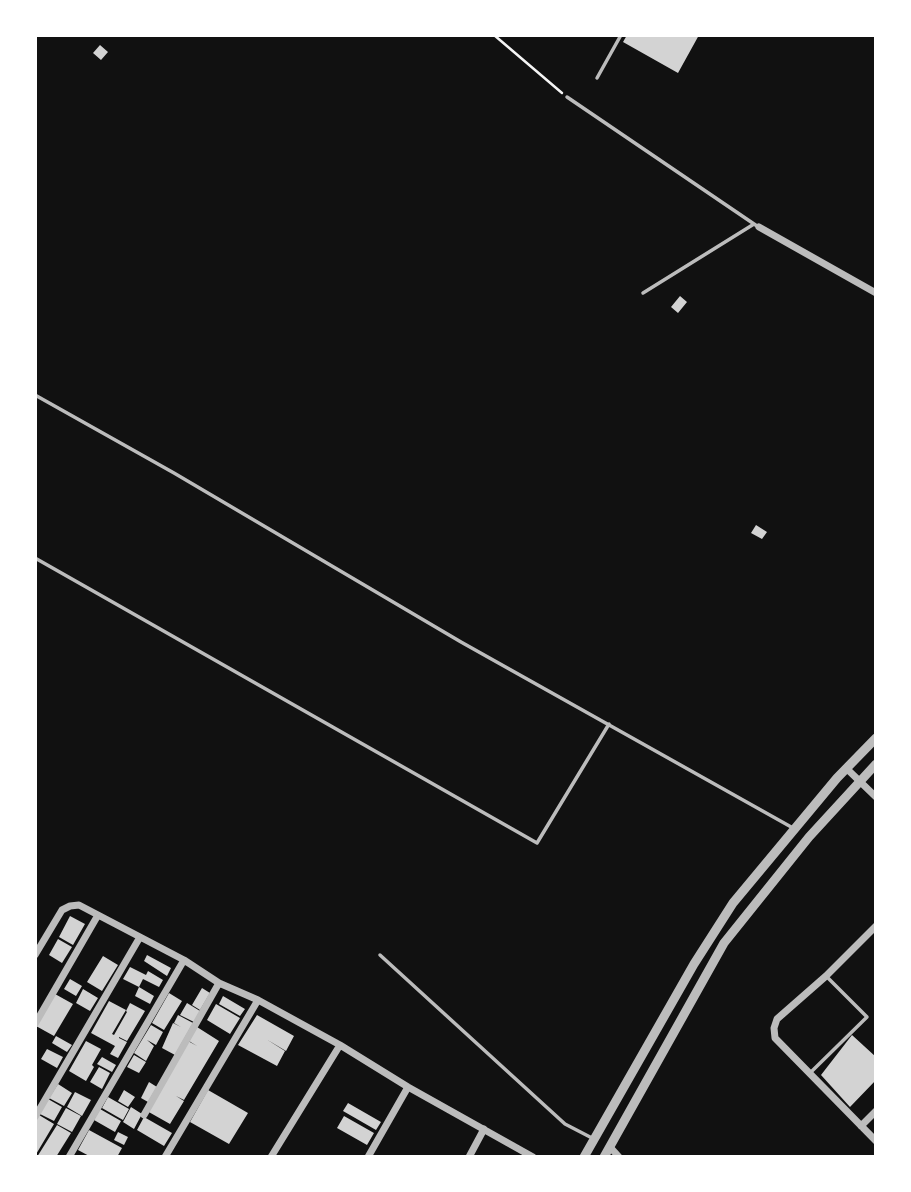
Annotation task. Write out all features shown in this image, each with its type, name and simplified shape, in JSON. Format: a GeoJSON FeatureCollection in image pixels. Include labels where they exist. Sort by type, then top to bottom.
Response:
{"type":"FeatureCollection","features":[{"type":"Feature","properties":{"kind":"street"},"geometry":{"type":"LineString","coordinates":[[756,225],[876,293]]}},
{"type":"Feature","properties":{"kind":"street"},"geometry":{"type":"LineString","coordinates":[[584,1157],[694,964],[733,903],[846,768],[876,737]]}},
{"type":"Feature","properties":{"kind":"street"},"geometry":{"type":"LineString","coordinates":[[604,1157],[724,943],[810,837],[876,764]]}},
{"type":"Feature","properties":{"kind":"street"},"geometry":{"type":"LineString","coordinates":[[846,768],[876,797]]}},
{"type":"Feature","properties":{"kind":"street"},"geometry":{"type":"LineString","coordinates":[[35,955],[62,910],[79,905],[184,960],[219,983],[258,1000],[340,1045],[408,1087],[533,1157]]}},
{"type":"Feature","properties":{"kind":"street"},"geometry":{"type":"LineString","coordinates":[[35,1024],[98,915]]}},
{"type":"Feature","properties":{"kind":"street"},"geometry":{"type":"LineString","coordinates":[[876,926],[826,976],[777,1019],[774,1028],[775,1038],[876,1141]]}},
{"type":"Feature","properties":{"kind":"street"},"geometry":{"type":"LineString","coordinates":[[35,1117],[140,937]]}},
{"type":"Feature","properties":{"kind":"street"},"geometry":{"type":"LineString","coordinates":[[69,1157],[184,960]]}},
{"type":"Feature","properties":{"kind":"street"},"geometry":{"type":"LineString","coordinates":[[144,1115],[219,983]]}},
{"type":"Feature","properties":{"kind":"street"},"geometry":{"type":"LineString","coordinates":[[165,1157],[258,1000]]}},
{"type":"Feature","properties":{"kind":"street"},"geometry":{"type":"LineString","coordinates":[[271,1157],[340,1045]]}},
{"type":"Feature","properties":{"kind":"street"},"geometry":{"type":"LineString","coordinates":[[368,1157],[408,1087]]}},
{"type":"Feature","properties":{"kind":"street"},"geometry":{"type":"LineString","coordinates":[[861,1126],[876,1111]]}},
{"type":"Feature","properties":{"kind":"street"},"geometry":{"type":"LineString","coordinates":[[469,1157],[484,1129]]}},
{"type":"Feature","properties":{"kind":"street"},"geometry":{"type":"LineString","coordinates":[[610,1147],[619,1157]]}},
{"type":"Feature","properties":{"kind":"lane"},"geometry":{"type":"LineString","coordinates":[[597,78],[621,35]]}},
{"type":"Feature","properties":{"kind":"lane"},"geometry":{"type":"LineString","coordinates":[[567,97],[756,225],[643,293]]}},
{"type":"Feature","properties":{"kind":"lane"},"geometry":{"type":"LineString","coordinates":[[35,395],[174,472],[461,642],[795,829]]}},
{"type":"Feature","properties":{"kind":"lane"},"geometry":{"type":"LineString","coordinates":[[35,558],[537,842],[609,724]]}},
{"type":"Feature","properties":{"kind":"lane"},"geometry":{"type":"LineString","coordinates":[[380,955],[565,1124],[595,1139]]}},
{"type":"Feature","properties":{"kind":"lane"},"geometry":{"type":"LineString","coordinates":[[810,1074],[867,1017],[826,976]]}},
{"type":"Feature","properties":{"kind":"path"},"geometry":{"type":"LineString","coordinates":[[494,35],[567,97]]}},
{"type":"Feature","properties":{"kind":"building"},"geometry":{"type":"Polygon","coordinates":[[[627,35],[699,35],[678,73],[623,42],[627,35]]]}},
{"type":"Feature","properties":{"kind":"building"},"geometry":{"type":"Polygon","coordinates":[[[100,45],[108,52],[101,60],[93,53],[100,45]]]}},
{"type":"Feature","properties":{"kind":"building"},"geometry":{"type":"Polygon","coordinates":[[[680,296],[687,302],[678,313],[671,307],[680,296]]]}},
{"type":"Feature","properties":{"kind":"building"},"geometry":{"type":"Polygon","coordinates":[[[756,525],[767,532],[762,539],[751,533],[756,525]]]}},
{"type":"Feature","properties":{"kind":"building"},"geometry":{"type":"Polygon","coordinates":[[[70,916],[85,924],[73,945],[59,937],[70,916]]]}},
{"type":"Feature","properties":{"kind":"building"},"geometry":{"type":"Polygon","coordinates":[[[58,939],[72,947],[62,963],[49,955],[58,939]]]}},
{"type":"Feature","properties":{"kind":"building"},"geometry":{"type":"Polygon","coordinates":[[[147,955],[171,968],[167,976],[144,961],[147,955]]]}},
{"type":"Feature","properties":{"kind":"building"},"geometry":{"type":"Polygon","coordinates":[[[103,956],[118,965],[102,991],[87,982],[103,956]]]}},
{"type":"Feature","properties":{"kind":"building"},"geometry":{"type":"Polygon","coordinates":[[[130,967],[146,975],[148,971],[163,980],[159,987],[143,979],[139,987],[123,979],[130,967]]]}},
{"type":"Feature","properties":{"kind":"building"},"geometry":{"type":"Polygon","coordinates":[[[70,979],[82,986],[76,996],[64,989],[70,979]]]}},
{"type":"Feature","properties":{"kind":"building"},"geometry":{"type":"Polygon","coordinates":[[[139,987],[154,996],[150,1004],[135,996],[139,987]]]}},
{"type":"Feature","properties":{"kind":"building"},"geometry":{"type":"Polygon","coordinates":[[[202,988],[210,993],[200,1010],[192,1005],[202,988]]]}},
{"type":"Feature","properties":{"kind":"building"},"geometry":{"type":"Polygon","coordinates":[[[83,989],[98,998],[90,1011],[76,1003],[83,989]]]}},
{"type":"Feature","properties":{"kind":"building"},"geometry":{"type":"Polygon","coordinates":[[[169,993],[182,1001],[164,1030],[152,1023],[169,993]]]}},
{"type":"Feature","properties":{"kind":"building"},"geometry":{"type":"Polygon","coordinates":[[[55,994],[73,1004],[54,1036],[36,1026],[55,994]]]}},
{"type":"Feature","properties":{"kind":"building"},"geometry":{"type":"Polygon","coordinates":[[[223,996],[245,1009],[240,1016],[219,1004],[223,996]]]}},
{"type":"Feature","properties":{"kind":"building"},"geometry":{"type":"Polygon","coordinates":[[[109,1001],[126,1010],[112,1034],[114,1035],[130,1003],[145,1011],[127,1041],[119,1037],[127,1042],[118,1058],[110,1054],[115,1046],[91,1033],[109,1001]]]}},
{"type":"Feature","properties":{"kind":"building"},"geometry":{"type":"Polygon","coordinates":[[[187,1003],[200,1011],[194,1022],[180,1015],[187,1003]]]}},
{"type":"Feature","properties":{"kind":"building"},"geometry":{"type":"Polygon","coordinates":[[[216,1004],[240,1018],[230,1034],[207,1020],[216,1004]]]}},
{"type":"Feature","properties":{"kind":"building"},"geometry":{"type":"Polygon","coordinates":[[[178,1015],[193,1023],[175,1055],[162,1048],[173,1023],[181,1027],[174,1023],[178,1015]]]}},
{"type":"Feature","properties":{"kind":"building"},"geometry":{"type":"Polygon","coordinates":[[[257,1015],[294,1036],[286,1051],[266,1039],[285,1051],[277,1066],[238,1045],[257,1015]]]}},
{"type":"Feature","properties":{"kind":"building"},"geometry":{"type":"Polygon","coordinates":[[[151,1025],[163,1032],[156,1045],[147,1040],[154,1046],[146,1061],[134,1053],[151,1025]]]}},
{"type":"Feature","properties":{"kind":"building"},"geometry":{"type":"Polygon","coordinates":[[[197,1027],[219,1041],[184,1100],[176,1096],[184,1101],[170,1124],[147,1111],[188,1041],[197,1046],[189,1041],[197,1027]]]}},
{"type":"Feature","properties":{"kind":"building"},"geometry":{"type":"Polygon","coordinates":[[[852,1035],[876,1057],[876,1080],[850,1107],[821,1075],[852,1035]]]}},
{"type":"Feature","properties":{"kind":"building"},"geometry":{"type":"Polygon","coordinates":[[[56,1036],[72,1045],[67,1052],[52,1043],[56,1036]]]}},
{"type":"Feature","properties":{"kind":"building"},"geometry":{"type":"Polygon","coordinates":[[[86,1041],[101,1049],[86,1081],[69,1071],[86,1041]]]}},
{"type":"Feature","properties":{"kind":"building"},"geometry":{"type":"Polygon","coordinates":[[[47,1049],[63,1057],[57,1068],[41,1059],[47,1049]]]}},
{"type":"Feature","properties":{"kind":"building"},"geometry":{"type":"Polygon","coordinates":[[[134,1055],[146,1062],[139,1073],[127,1067],[134,1055]]]}},
{"type":"Feature","properties":{"kind":"building"},"geometry":{"type":"Polygon","coordinates":[[[102,1057],[116,1065],[112,1072],[97,1064],[102,1057]]]}},
{"type":"Feature","properties":{"kind":"building"},"geometry":{"type":"Polygon","coordinates":[[[99,1067],[110,1073],[102,1089],[90,1082],[99,1067]]]}},
{"type":"Feature","properties":{"kind":"building"},"geometry":{"type":"Polygon","coordinates":[[[149,1082],[157,1087],[148,1102],[141,1098],[149,1082]]]}},
{"type":"Feature","properties":{"kind":"building"},"geometry":{"type":"Polygon","coordinates":[[[58,1084],[72,1093],[64,1106],[49,1098],[58,1084]]]}},
{"type":"Feature","properties":{"kind":"building"},"geometry":{"type":"Polygon","coordinates":[[[124,1090],[135,1097],[128,1107],[118,1101],[124,1090]]]}},
{"type":"Feature","properties":{"kind":"building"},"geometry":{"type":"Polygon","coordinates":[[[208,1090],[248,1113],[229,1144],[190,1122],[208,1090]]]}},
{"type":"Feature","properties":{"kind":"building"},"geometry":{"type":"Polygon","coordinates":[[[75,1092],[91,1100],[82,1116],[67,1107],[75,1092]]]}},
{"type":"Feature","properties":{"kind":"building"},"geometry":{"type":"Polygon","coordinates":[[[108,1097],[129,1109],[123,1120],[102,1108],[108,1097]]]}},
{"type":"Feature","properties":{"kind":"building"},"geometry":{"type":"Polygon","coordinates":[[[48,1099],[62,1107],[54,1121],[40,1114],[48,1099]]]}},
{"type":"Feature","properties":{"kind":"building"},"geometry":{"type":"Polygon","coordinates":[[[348,1103],[381,1122],[376,1130],[343,1111],[348,1103]]]}},
{"type":"Feature","properties":{"kind":"building"},"geometry":{"type":"Polygon","coordinates":[[[131,1107],[142,1114],[134,1129],[123,1122],[131,1107]]]}},
{"type":"Feature","properties":{"kind":"building"},"geometry":{"type":"Polygon","coordinates":[[[66,1108],[81,1116],[72,1132],[57,1124],[66,1108]]]}},
{"type":"Feature","properties":{"kind":"building"},"geometry":{"type":"Polygon","coordinates":[[[100,1109],[121,1121],[115,1132],[94,1120],[100,1109]]]}},
{"type":"Feature","properties":{"kind":"building"},"geometry":{"type":"Polygon","coordinates":[[[39,1115],[54,1124],[35,1156],[35,1123],[39,1115]]]}},
{"type":"Feature","properties":{"kind":"building"},"geometry":{"type":"Polygon","coordinates":[[[344,1116],[374,1133],[367,1145],[337,1128],[344,1116]]]}},
{"type":"Feature","properties":{"kind":"building"},"geometry":{"type":"Polygon","coordinates":[[[144,1117],[172,1133],[164,1146],[137,1130],[144,1117]]]}},
{"type":"Feature","properties":{"kind":"building"},"geometry":{"type":"Polygon","coordinates":[[[57,1125],[71,1133],[56,1157],[37,1157],[57,1125]]]}},
{"type":"Feature","properties":{"kind":"building"},"geometry":{"type":"Polygon","coordinates":[[[89,1130],[122,1148],[117,1157],[91,1157],[78,1150],[89,1130]]]}},
{"type":"Feature","properties":{"kind":"building"},"geometry":{"type":"Polygon","coordinates":[[[118,1132],[128,1137],[124,1145],[114,1140],[118,1132]]]}}]}
